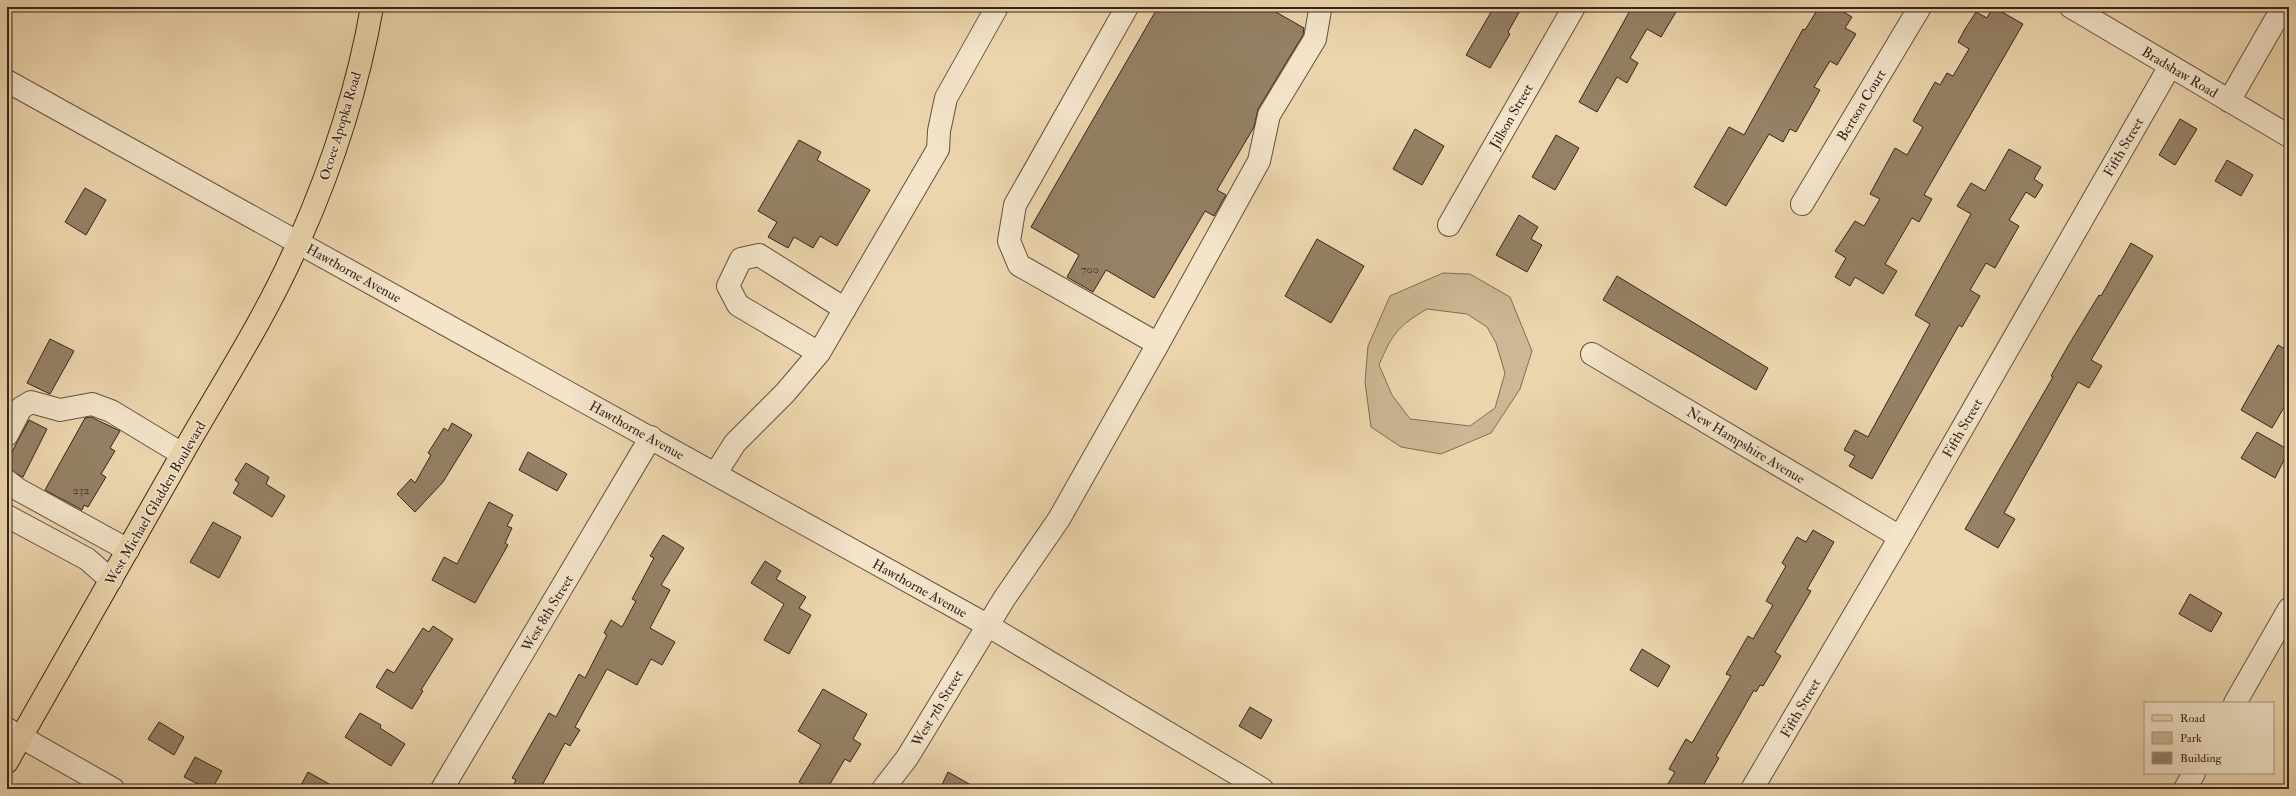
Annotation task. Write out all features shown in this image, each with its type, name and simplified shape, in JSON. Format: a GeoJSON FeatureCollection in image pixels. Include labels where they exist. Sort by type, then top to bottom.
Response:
{"type":"FeatureCollection","features":[{"type":"Feature","properties":{"kind":"main road","name":"Ocoee Apopka Road"},"geometry":{"type":"LineString","coordinates":[[299,242],[323,181],[350,99],[372,7]]}},
{"type":"Feature","properties":{"kind":"main road","name":"West Michael Gladden Boulevard"},"geometry":{"type":"LineString","coordinates":[[7,762],[14,733],[111,580],[255,326],[299,242]]}},
{"type":"Feature","properties":{"kind":"street"},"geometry":{"type":"LineString","coordinates":[[716,473],[735,443],[785,393],[819,354],[938,149],[939,131],[946,98],[998,7]]}},
{"type":"Feature","properties":{"kind":"street"},"geometry":{"type":"LineString","coordinates":[[1127,7],[1015,205],[1009,241],[1019,265],[1158,344]]}},
{"type":"Feature","properties":{"kind":"street","name":"West 7th Street"},"geometry":{"type":"LineString","coordinates":[[883,789],[907,758],[987,625],[1059,519],[1158,344],[1259,161],[1269,115],[1315,39],[1320,10],[1319,7]]}},
{"type":"Feature","properties":{"kind":"street","name":"Jillson Street"},"geometry":{"type":"LineString","coordinates":[[1449,225],[1574,7]]}},
{"type":"Feature","properties":{"kind":"street","name":"Bertson Court"},"geometry":{"type":"LineString","coordinates":[[1802,204],[1920,7]]}},
{"type":"Feature","properties":{"kind":"street","name":"Bradshaw Road"},"geometry":{"type":"LineString","coordinates":[[2071,7],[2289,136]]}},
{"type":"Feature","properties":{"kind":"street"},"geometry":{"type":"LineString","coordinates":[[2229,101],[2283,7]]}},
{"type":"Feature","properties":{"kind":"street","name":"Fifth Street"},"geometry":{"type":"LineString","coordinates":[[1752,789],[1900,537],[2170,66]]}},
{"type":"Feature","properties":{"kind":"street","name":"Hawthorne Avenue"},"geometry":{"type":"LineString","coordinates":[[7,81],[716,473],[987,625],[1262,789]]}},
{"type":"Feature","properties":{"kind":"street"},"geometry":{"type":"LineString","coordinates":[[819,354],[738,305],[728,286],[741,259],[759,255],[845,309]]}},
{"type":"Feature","properties":{"kind":"street","name":"New Hampshire Avenue"},"geometry":{"type":"LineString","coordinates":[[1592,354],[1900,537]]}},
{"type":"Feature","properties":{"kind":"street"},"geometry":{"type":"LineString","coordinates":[[7,435],[21,408],[32,402],[60,410],[92,404],[111,411],[182,454]]}},
{"type":"Feature","properties":{"kind":"street","name":"West 8th Street"},"geometry":{"type":"LineString","coordinates":[[442,789],[651,437]]}},
{"type":"Feature","properties":{"kind":"street"},"geometry":{"type":"LineString","coordinates":[[7,481],[19,490],[128,550]]}},
{"type":"Feature","properties":{"kind":"street"},"geometry":{"type":"LineString","coordinates":[[7,516],[87,559],[111,580]]}},
{"type":"Feature","properties":{"kind":"street"},"geometry":{"type":"LineString","coordinates":[[2236,702],[2289,609]]}},
{"type":"Feature","properties":{"kind":"street"},"geometry":{"type":"LineString","coordinates":[[14,733],[113,789]]}},
{"type":"Feature","properties":{"kind":"street"},"geometry":{"type":"LineString","coordinates":[[2185,789],[2193,774]]}},
{"type":"Feature","properties":{"kind":"green space"},"geometry":{"type":"Polygon","coordinates":[[[1443,273],[1470,274],[1510,297],[1532,351],[1520,389],[1491,433],[1441,454],[1401,447],[1371,427],[1365,382],[1368,346],[1390,296],[1443,273]],[[1427,309],[1402,326],[1392,338],[1379,365],[1392,395],[1410,419],[1470,426],[1495,408],[1505,373],[1496,343],[1487,327],[1467,314],[1427,309]]]}},
{"type":"Feature","properties":{"kind":"building"},"geometry":{"type":"Polygon","coordinates":[[[1158,7],[1267,7],[1304,28],[1303,35],[1258,109],[1254,127],[1217,190],[1226,195],[1214,216],[1205,211],[1154,298],[1106,270],[1093,292],[1067,277],[1079,255],[1031,227],[1158,7]]]}},
{"type":"Feature","properties":{"kind":"building"},"geometry":{"type":"Polygon","coordinates":[[[1494,7],[1522,7],[1508,32],[1510,34],[1490,68],[1466,55],[1494,7]]]}},
{"type":"Feature","properties":{"kind":"building"},"geometry":{"type":"Polygon","coordinates":[[[1632,7],[1679,7],[1661,37],[1647,29],[1630,58],[1638,63],[1627,83],[1617,77],[1597,112],[1579,102],[1632,7]]]}},
{"type":"Feature","properties":{"kind":"building"},"geometry":{"type":"Polygon","coordinates":[[[1819,7],[1835,7],[1852,17],[1845,28],[1856,34],[1837,65],[1830,61],[1814,87],[1820,90],[1796,132],[1790,129],[1783,142],[1769,134],[1726,206],[1694,187],[1729,127],[1744,135],[1803,29],[1805,30],[1819,7]]]}},
{"type":"Feature","properties":{"kind":"building"},"geometry":{"type":"Polygon","coordinates":[[[1993,7],[2023,24],[1924,195],[1932,199],[1919,222],[1912,218],[1885,264],[1897,271],[1883,294],[1855,277],[1850,286],[1835,277],[1846,258],[1835,251],[1855,221],[1864,226],[1880,199],[1870,194],[1895,148],[1907,155],[1923,127],[1913,121],[1935,82],[1940,85],[1947,73],[1953,76],[1969,49],[1958,42],[1976,12],[1987,18],[1993,7]]]}},
{"type":"Feature","properties":{"kind":"building"},"geometry":{"type":"Polygon","coordinates":[[[2180,119],[2197,129],[2175,165],[2159,155],[2180,119]]]}},
{"type":"Feature","properties":{"kind":"building"},"geometry":{"type":"Polygon","coordinates":[[[1415,129],[1444,146],[1422,185],[1393,169],[1415,129]]]}},
{"type":"Feature","properties":{"kind":"building"},"geometry":{"type":"Polygon","coordinates":[[[1556,135],[1579,148],[1555,190],[1532,177],[1556,135]]]}},
{"type":"Feature","properties":{"kind":"building"},"geometry":{"type":"Polygon","coordinates":[[[799,140],[821,152],[817,160],[870,190],[837,246],[820,236],[813,248],[794,237],[788,248],[768,237],[777,222],[758,211],[799,140]]]}},
{"type":"Feature","properties":{"kind":"building"},"geometry":{"type":"Polygon","coordinates":[[[2009,149],[2041,167],[2034,179],[2043,185],[2035,198],[2026,192],[2009,220],[2019,226],[1995,268],[1986,263],[1970,290],[1980,296],[1962,327],[1959,325],[1872,479],[1849,466],[1855,456],[1844,450],[1855,430],[1868,437],[1930,324],[1915,315],[1971,214],[1957,206],[1971,183],[1985,191],[2009,149]]]}},
{"type":"Feature","properties":{"kind":"building"},"geometry":{"type":"Polygon","coordinates":[[[2227,160],[2253,175],[2241,196],[2215,181],[2227,160]]]}},
{"type":"Feature","properties":{"kind":"building"},"geometry":{"type":"Polygon","coordinates":[[[85,188],[106,200],[86,235],[65,222],[85,188]]]}},
{"type":"Feature","properties":{"kind":"building"},"geometry":{"type":"Polygon","coordinates":[[[1519,215],[1538,227],[1531,239],[1542,245],[1527,272],[1496,255],[1519,215]]]}},
{"type":"Feature","properties":{"kind":"building"},"geometry":{"type":"Polygon","coordinates":[[[1317,239],[1364,266],[1331,323],[1285,296],[1317,239]]]}},
{"type":"Feature","properties":{"kind":"building"},"geometry":{"type":"Polygon","coordinates":[[[2131,243],[2153,256],[2091,360],[2102,366],[2089,388],[2078,382],[2004,513],[2015,519],[1998,548],[1965,529],[2053,377],[2051,376],[2068,346],[2099,295],[2101,296],[2131,243]]]}},
{"type":"Feature","properties":{"kind":"building"},"geometry":{"type":"Polygon","coordinates":[[[1617,276],[1768,368],[1756,390],[1603,300],[1617,276]]]}},
{"type":"Feature","properties":{"kind":"building"},"geometry":{"type":"Polygon","coordinates":[[[50,339],[74,351],[50,394],[27,383],[50,339]]]}},
{"type":"Feature","properties":{"kind":"building"},"geometry":{"type":"Polygon","coordinates":[[[2278,345],[2289,351],[2289,399],[2272,428],[2241,410],[2278,345]]]}},
{"type":"Feature","properties":{"kind":"building"},"geometry":{"type":"Polygon","coordinates":[[[91,417],[120,431],[110,448],[115,451],[101,474],[106,477],[88,507],[84,505],[82,510],[45,490],[85,418],[91,417]]]}},
{"type":"Feature","properties":{"kind":"building"},"geometry":{"type":"Polygon","coordinates":[[[29,420],[47,429],[23,477],[7,469],[7,461],[29,420]]]}},
{"type":"Feature","properties":{"kind":"building"},"geometry":{"type":"Polygon","coordinates":[[[452,423],[472,435],[443,482],[415,512],[397,494],[411,479],[415,483],[431,455],[428,453],[444,428],[448,431],[452,423]]]}},
{"type":"Feature","properties":{"kind":"building"},"geometry":{"type":"Polygon","coordinates":[[[2257,432],[2289,450],[2275,478],[2241,458],[2257,432]]]}},
{"type":"Feature","properties":{"kind":"building"},"geometry":{"type":"Polygon","coordinates":[[[528,452],[567,474],[557,491],[519,470],[528,452]]]}},
{"type":"Feature","properties":{"kind":"building"},"geometry":{"type":"Polygon","coordinates":[[[246,463],[269,477],[266,484],[285,496],[272,517],[233,493],[239,483],[235,480],[246,463]]]}},
{"type":"Feature","properties":{"kind":"building"},"geometry":{"type":"Polygon","coordinates":[[[489,502],[513,515],[507,526],[512,528],[505,543],[508,545],[475,603],[432,580],[444,557],[457,564],[489,502]]]}},
{"type":"Feature","properties":{"kind":"building"},"geometry":{"type":"Polygon","coordinates":[[[213,522],[241,537],[219,578],[190,562],[213,522]]]}},
{"type":"Feature","properties":{"kind":"building"},"geometry":{"type":"Polygon","coordinates":[[[1813,530],[1834,542],[1807,589],[1811,591],[1775,652],[1781,656],[1763,686],[1760,685],[1756,692],[1754,690],[1716,756],[1719,758],[1701,789],[1665,789],[1675,772],[1669,769],[1686,739],[1692,743],[1731,676],[1726,674],[1748,636],[1753,639],[1773,605],[1766,601],[1786,566],[1782,563],[1797,537],[1806,542],[1813,530]]]}},
{"type":"Feature","properties":{"kind":"building"},"geometry":{"type":"Polygon","coordinates":[[[663,535],[684,548],[661,585],[670,590],[650,628],[675,642],[662,665],[651,659],[637,685],[607,669],[575,727],[580,730],[570,746],[565,743],[540,789],[511,789],[516,780],[512,778],[549,713],[556,717],[579,674],[585,678],[607,635],[604,633],[611,620],[622,627],[636,601],[632,599],[654,558],[650,556],[663,535]]]}},
{"type":"Feature","properties":{"kind":"building"},"geometry":{"type":"Polygon","coordinates":[[[765,561],[781,571],[776,579],[806,597],[799,608],[811,615],[789,654],[764,640],[784,604],[751,583],[765,561]]]}},
{"type":"Feature","properties":{"kind":"building"},"geometry":{"type":"Polygon","coordinates":[[[2190,594],[2222,613],[2211,632],[2179,614],[2190,594]]]}},
{"type":"Feature","properties":{"kind":"building"},"geometry":{"type":"Polygon","coordinates":[[[433,626],[453,639],[421,690],[423,691],[412,709],[376,687],[387,669],[394,673],[423,628],[429,632],[433,626]]]}},
{"type":"Feature","properties":{"kind":"building"},"geometry":{"type":"Polygon","coordinates":[[[1642,649],[1670,666],[1658,687],[1630,670],[1642,649]]]}},
{"type":"Feature","properties":{"kind":"building"},"geometry":{"type":"Polygon","coordinates":[[[823,689],[867,714],[853,739],[861,744],[850,762],[845,759],[827,789],[811,789],[799,782],[821,745],[798,731],[823,689]]]}},
{"type":"Feature","properties":{"kind":"building"},"geometry":{"type":"Polygon","coordinates":[[[1250,707],[1272,720],[1261,739],[1239,726],[1250,707]]]}},
{"type":"Feature","properties":{"kind":"building"},"geometry":{"type":"Polygon","coordinates":[[[360,713],[381,725],[380,728],[405,744],[391,766],[345,737],[360,713]]]}},
{"type":"Feature","properties":{"kind":"building"},"geometry":{"type":"Polygon","coordinates":[[[159,722],[184,737],[174,755],[148,739],[159,722]]]}},
{"type":"Feature","properties":{"kind":"building"},"geometry":{"type":"Polygon","coordinates":[[[195,757],[222,771],[212,789],[208,789],[184,777],[195,757]]]}},
{"type":"Feature","properties":{"kind":"building"},"geometry":{"type":"Polygon","coordinates":[[[308,772],[338,789],[299,789],[308,772]]]}},
{"type":"Feature","properties":{"kind":"building"},"geometry":{"type":"Polygon","coordinates":[[[948,772],[978,789],[940,789],[948,772]]]}}]}
